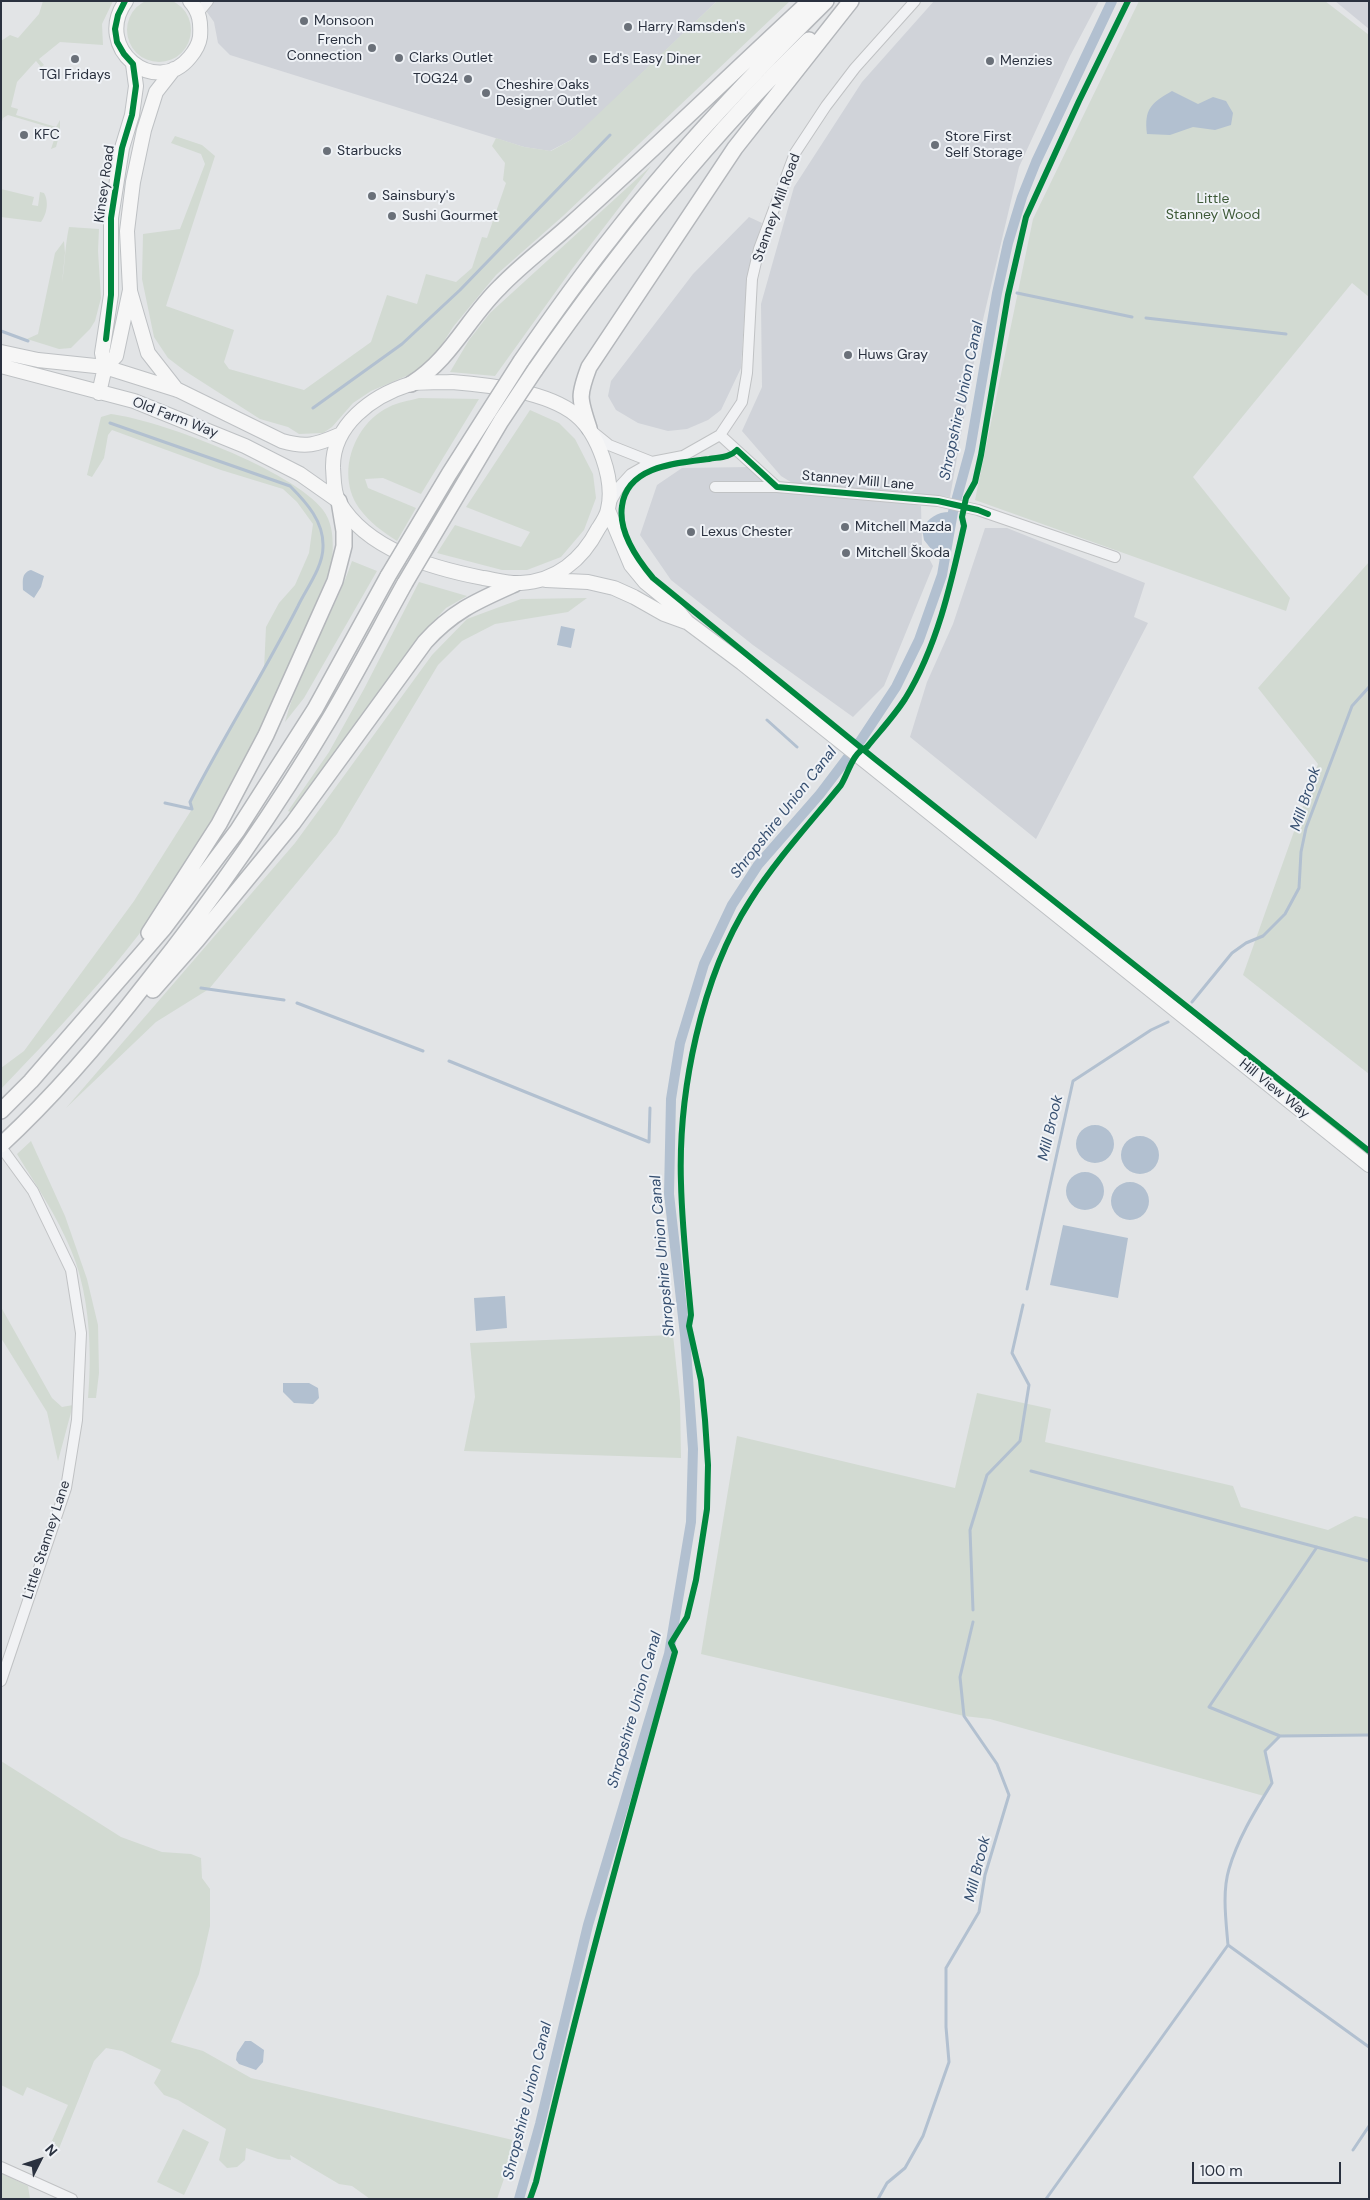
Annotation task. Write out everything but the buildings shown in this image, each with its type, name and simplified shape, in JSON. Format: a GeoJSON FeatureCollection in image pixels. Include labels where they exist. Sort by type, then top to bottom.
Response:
{"type":"FeatureCollection","features":[{"type":"Feature","properties":{"kind":"highway"},"geometry":{"type":"LineString","coordinates":[[411,384],[439,363],[480,308],[500,286],[571,224],[810,1]]}},
{"type":"Feature","properties":{"kind":"highway"},"geometry":{"type":"LineString","coordinates":[[5,1108],[31,1082],[164,928],[236,831],[315,709],[388,576],[449,474],[521,361],[612,237],[690,143],[778,48],[826,1]]}},
{"type":"Feature","properties":{"kind":"highway"},"geometry":{"type":"LineString","coordinates":[[95,1048],[188,931],[252,843],[330,718],[405,583],[501,421],[573,315],[703,152],[788,61],[850,1]]}},
{"type":"Feature","properties":{"kind":"highway"},"geometry":{"type":"LineString","coordinates":[[590,429],[583,409],[580,392],[589,367],[735,148],[850,1]]}},
{"type":"Feature","properties":{"kind":"highway"},"geometry":{"type":"LineString","coordinates":[[98,1006],[157,922],[219,824],[266,736],[335,580],[344,546],[344,531],[338,500]]}},
{"type":"Feature","properties":{"kind":"highway"},"geometry":{"type":"LineString","coordinates":[[1,1146],[150,994],[198,940],[293,823],[435,631],[462,610],[515,584]]}},
{"type":"Feature","properties":{"kind":"main road"},"geometry":{"type":"LineString","coordinates":[[190,1],[198,13]]}},
{"type":"Feature","properties":{"kind":"main road"},"geometry":{"type":"LineString","coordinates":[[125,2],[118,15],[115,29],[117,42],[124,54],[133,64],[153,72],[174,69]]}},
{"type":"Feature","properties":{"kind":"main road","name":"Kinsey Road"},"geometry":{"type":"LineString","coordinates":[[105,367],[116,356],[130,290],[127,231],[133,182],[144,130],[156,92],[174,69],[188,60],[195,51],[200,40],[201,25],[198,13]]}},
{"type":"Feature","properties":{"kind":"main road","name":"Kinsey Road"},"geometry":{"type":"LineString","coordinates":[[99,393],[105,367],[102,353],[111,295],[111,218],[122,148],[132,115],[136,86],[133,64]]}},
{"type":"Feature","properties":{"kind":"main road"},"geometry":{"type":"LineString","coordinates":[[130,290],[148,354],[178,390]]}},
{"type":"Feature","properties":{"kind":"main road","name":"Old Farm Way"},"geometry":{"type":"LineString","coordinates":[[1,352],[38,360],[105,367],[178,390],[282,441],[299,446],[315,445],[339,435]]}},
{"type":"Feature","properties":{"kind":"main road","name":"Old Farm Way"},"geometry":{"type":"LineString","coordinates":[[1,366],[134,402],[245,446],[300,474],[338,500]]}},
{"type":"Feature","properties":{"kind":"main road"},"geometry":{"type":"LineString","coordinates":[[460,383],[512,390],[556,402],[575,414],[590,429],[604,461],[609,489],[609,507],[592,542],[576,560],[557,574],[543,580],[515,584],[469,575],[430,564],[375,539],[353,522],[338,500],[334,481],[333,460],[339,435],[366,407],[382,396],[411,384],[460,383]]}},
{"type":"Feature","properties":{"kind":"main road","name":"Hill View Way"},"geometry":{"type":"LineString","coordinates":[[609,507],[631,565],[645,582],[672,604],[687,622],[742,663],[1369,1165]]}},
{"type":"Feature","properties":{"kind":"main road","name":"Hill View Way"},"geometry":{"type":"LineString","coordinates":[[543,580],[588,582],[614,588],[664,614],[687,622]]}},
{"type":"Feature","properties":{"kind":"street"},"geometry":{"type":"LineString","coordinates":[[198,13],[208,1]]}},
{"type":"Feature","properties":{"kind":"street","name":"Stanney Mill Road"},"geometry":{"type":"LineString","coordinates":[[609,507],[620,486],[631,474],[652,462],[683,456],[720,435],[742,402],[747,373],[752,279],[759,249],[795,153],[854,68],[915,1]]}},
{"type":"Feature","properties":{"kind":"street"},"geometry":{"type":"LineString","coordinates":[[590,429],[609,445],[652,462]]}},
{"type":"Feature","properties":{"kind":"street"},"geometry":{"type":"LineString","coordinates":[[720,435],[778,487]]}},
{"type":"Feature","properties":{"kind":"street","name":"Stanney Mill Lane"},"geometry":{"type":"LineString","coordinates":[[715,487],[778,487],[938,501],[978,510],[1116,557]]}},
{"type":"Feature","properties":{"kind":"street","name":"Little Stanney Lane"},"geometry":{"type":"LineString","coordinates":[[1,1146],[33,1191],[71,1270],[81,1333],[77,1420],[66,1488],[1,1681]]}},
{"type":"Feature","properties":{"kind":"street"},"geometry":{"type":"LineString","coordinates":[[1,2167],[72,2199]]}},
{"type":"Feature","properties":{"kind":"shaded area","name":"Cheshire Oaks Designer Outlet"},"geometry":{"type":"Polygon","coordinates":[[[199,1],[717,1],[583,130],[571,140],[550,151],[524,147],[230,55],[218,43],[214,22],[199,1]]]}},
{"type":"Feature","properties":{"kind":"shaded area"},"geometry":{"type":"Polygon","coordinates":[[[934,1],[1099,1],[1070,56],[1019,167],[977,345],[950,497],[794,484],[781,476],[742,431],[762,387],[761,304],[794,187],[862,82],[934,1]]]}},
{"type":"Feature","properties":{"kind":"shaded area"},"geometry":{"type":"Polygon","coordinates":[[[1335,1],[1369,1],[1369,29],[1335,1]]]}},
{"type":"Feature","properties":{"kind":"shaded area"},"geometry":{"type":"Polygon","coordinates":[[[749,217],[762,223],[752,258],[745,304],[741,368],[721,410],[708,420],[687,429],[668,431],[638,423],[616,410],[608,396],[611,381],[693,274],[749,217]]]}},
{"type":"Feature","properties":{"kind":"shaded area"},"geometry":{"type":"Polygon","coordinates":[[[748,467],[781,493],[904,502],[921,506],[922,545],[933,566],[884,686],[853,717],[753,645],[671,580],[640,535],[657,485],[682,468],[748,467]]]}},
{"type":"Feature","properties":{"kind":"shaded area"},"geometry":{"type":"Polygon","coordinates":[[[985,528],[1007,528],[1145,583],[1134,617],[1148,623],[1036,839],[910,737],[927,682],[953,624],[985,528]]]}},
{"type":"Feature","properties":{"kind":"green space"},"geometry":{"type":"Polygon","coordinates":[[[159,-2],[177,3],[182,7],[186,12],[191,30],[186,48],[182,53],[177,57],[159,62],[141,57],[136,53],[132,48],[127,30],[132,12],[136,7],[141,3],[159,-2]]]}},
{"type":"Feature","properties":{"kind":"green space"},"geometry":{"type":"Polygon","coordinates":[[[43,1],[113,1],[102,24],[103,45],[60,42],[39,59],[44,65],[41,67],[36,61],[17,82],[11,107],[18,109],[16,115],[56,127],[60,120],[60,132],[56,147],[51,149],[56,134],[52,128],[8,115],[3,118],[1,125],[1,41],[10,35],[18,38],[39,14],[43,1]]]}},
{"type":"Feature","properties":{"kind":"green space"},"geometry":{"type":"Polygon","coordinates":[[[717,1],[790,1],[563,216],[496,275],[453,327],[436,354],[418,371],[371,391],[353,403],[332,427],[323,433],[299,434],[288,427],[260,419],[168,358],[154,337],[142,279],[143,234],[180,229],[205,164],[201,154],[171,143],[175,136],[202,145],[215,156],[166,306],[234,330],[224,362],[229,369],[304,390],[371,342],[387,295],[417,304],[426,274],[456,282],[472,268],[482,237],[487,238],[506,183],[503,180],[505,163],[492,146],[496,138],[524,147],[551,151],[571,140],[717,1]]]}},
{"type":"Feature","properties":{"kind":"green space","name":"Little Stanney Wood"},"geometry":{"type":"Polygon","coordinates":[[[1139,1],[1325,1],[1369,35],[1369,297],[1352,283],[1193,477],[1290,598],[1286,611],[975,500],[1033,219],[1139,1]]]}},
{"type":"Feature","properties":{"kind":"green space"},"geometry":{"type":"Polygon","coordinates":[[[651,166],[572,269],[495,376],[450,372],[469,340],[490,313],[651,166]]]}},
{"type":"Feature","properties":{"kind":"green space"},"geometry":{"type":"Polygon","coordinates":[[[1,189],[34,197],[32,205],[38,206],[40,192],[44,193],[47,208],[41,222],[1,217],[1,189]]]}},
{"type":"Feature","properties":{"kind":"green space"},"geometry":{"type":"Polygon","coordinates":[[[69,227],[99,229],[98,251],[101,298],[95,321],[90,329],[71,348],[59,349],[27,339],[38,334],[55,253],[64,241],[65,253],[62,283],[69,227]]]}},
{"type":"Feature","properties":{"kind":"green space"},"geometry":{"type":"Polygon","coordinates":[[[419,398],[479,399],[421,494],[383,478],[365,479],[368,488],[416,508],[397,541],[376,526],[359,508],[352,495],[349,481],[349,466],[352,451],[366,425],[392,405],[419,398]]]}},
{"type":"Feature","properties":{"kind":"green space"},"geometry":{"type":"Polygon","coordinates":[[[530,410],[559,423],[575,439],[593,474],[596,498],[584,530],[561,557],[527,570],[502,570],[437,553],[455,525],[521,547],[530,532],[466,507],[530,410]]]}},
{"type":"Feature","properties":{"kind":"green space"},"geometry":{"type":"Polygon","coordinates":[[[111,414],[133,418],[192,437],[256,464],[285,479],[308,495],[327,516],[332,536],[332,565],[266,716],[230,790],[189,862],[148,923],[125,952],[77,1008],[1,1089],[1,1068],[24,1051],[134,901],[192,809],[190,802],[264,670],[266,627],[279,603],[295,585],[309,553],[313,524],[297,502],[283,489],[221,470],[112,430],[108,435],[104,458],[92,477],[87,475],[101,417],[111,414]]]}},
{"type":"Feature","properties":{"kind":"green space"},"geometry":{"type":"Polygon","coordinates":[[[352,561],[377,571],[304,698],[285,722],[299,681],[336,601],[352,561]]]}},
{"type":"Feature","properties":{"kind":"green space"},"geometry":{"type":"Polygon","coordinates":[[[1369,562],[1369,1074],[1243,975],[1318,764],[1258,688],[1369,562]]]}},
{"type":"Feature","properties":{"kind":"green space"},"geometry":{"type":"Polygon","coordinates":[[[419,582],[467,596],[446,608],[429,626],[293,813],[288,811],[329,752],[419,582]]]}},
{"type":"Feature","properties":{"kind":"green space"},"geometry":{"type":"Polygon","coordinates":[[[587,598],[568,612],[495,624],[462,641],[438,665],[337,834],[209,989],[156,1022],[66,1108],[295,843],[432,655],[467,619],[521,599],[587,598]]]}},
{"type":"Feature","properties":{"kind":"green space"},"geometry":{"type":"Polygon","coordinates":[[[31,1141],[65,1216],[87,1279],[98,1325],[99,1373],[96,1398],[88,1398],[90,1361],[88,1323],[86,1304],[77,1267],[59,1225],[17,1154],[31,1141]]]}},
{"type":"Feature","properties":{"kind":"green space"},"geometry":{"type":"Polygon","coordinates":[[[1,1307],[52,1398],[62,1407],[73,1405],[58,1461],[47,1412],[1,1338],[1,1307]]]}},
{"type":"Feature","properties":{"kind":"green space"},"geometry":{"type":"Polygon","coordinates":[[[673,1335],[680,1401],[681,1458],[464,1451],[475,1397],[470,1343],[673,1335]]]}},
{"type":"Feature","properties":{"kind":"green space"},"geometry":{"type":"Polygon","coordinates":[[[977,1393],[1051,1409],[1045,1442],[1233,1486],[1241,1507],[1328,1530],[1355,1516],[1369,1519],[1369,1735],[1280,1736],[1265,1751],[1272,1783],[1264,1796],[990,1719],[964,1716],[701,1654],[737,1436],[955,1488],[977,1393]]]}},
{"type":"Feature","properties":{"kind":"green space"},"geometry":{"type":"Polygon","coordinates":[[[1,1761],[121,1837],[162,1852],[191,1854],[201,1858],[202,1878],[210,1889],[210,1926],[199,1974],[171,2042],[203,2051],[251,2078],[517,2141],[497,2199],[370,2199],[352,2186],[339,2184],[290,2155],[291,2160],[278,2159],[246,2148],[245,2160],[237,2167],[227,2168],[219,2160],[226,2129],[178,2100],[164,2095],[154,2083],[161,2070],[122,2051],[106,2048],[94,2061],[58,2151],[51,2143],[68,2105],[27,2087],[23,2096],[1,2085],[1,1761]]]}},
{"type":"Feature","properties":{"kind":"green space"},"geometry":{"type":"Polygon","coordinates":[[[183,2129],[209,2142],[184,2195],[157,2182],[183,2129]]]}},
{"type":"Feature","properties":{"kind":"green space"},"geometry":{"type":"Polygon","coordinates":[[[1,2173],[28,2186],[30,2199],[1,2199],[1,2173]]]}},
{"type":"Feature","properties":{"kind":"water"},"geometry":{"type":"Polygon","coordinates":[[[1172,91],[1198,104],[1213,97],[1226,101],[1233,113],[1231,125],[1215,130],[1193,127],[1170,135],[1147,134],[1146,125],[1150,108],[1159,99],[1172,91]]]}},
{"type":"Feature","properties":{"kind":"water"},"geometry":{"type":"Polygon","coordinates":[[[953,512],[943,564],[924,540],[922,529],[934,516],[953,512]]]}},
{"type":"Feature","properties":{"kind":"water"},"geometry":{"type":"Polygon","coordinates":[[[31,570],[44,576],[41,587],[34,598],[23,590],[24,575],[31,570]]]}},
{"type":"Feature","properties":{"kind":"water"},"geometry":{"type":"Polygon","coordinates":[[[561,626],[575,629],[571,648],[557,645],[561,626]]]}},
{"type":"Feature","properties":{"kind":"water"},"geometry":{"type":"Polygon","coordinates":[[[1095,1125],[1109,1130],[1114,1144],[1109,1158],[1095,1163],[1081,1158],[1076,1144],[1081,1130],[1095,1125]]]}},
{"type":"Feature","properties":{"kind":"water"},"geometry":{"type":"Polygon","coordinates":[[[1140,1136],[1154,1141],[1159,1155],[1154,1169],[1140,1174],[1126,1169],[1121,1155],[1126,1141],[1140,1136]]]}},
{"type":"Feature","properties":{"kind":"water"},"geometry":{"type":"Polygon","coordinates":[[[1085,1172],[1099,1177],[1104,1191],[1099,1205],[1085,1210],[1071,1205],[1066,1191],[1071,1177],[1085,1172]]]}},
{"type":"Feature","properties":{"kind":"water"},"geometry":{"type":"Polygon","coordinates":[[[1130,1182],[1144,1187],[1149,1201],[1144,1215],[1130,1220],[1116,1215],[1111,1201],[1116,1187],[1130,1182]]]}},
{"type":"Feature","properties":{"kind":"water"},"geometry":{"type":"Polygon","coordinates":[[[1063,1225],[1128,1238],[1118,1298],[1050,1285],[1063,1225]]]}},
{"type":"Feature","properties":{"kind":"water"},"geometry":{"type":"Polygon","coordinates":[[[505,1296],[507,1328],[476,1331],[474,1298],[505,1296]]]}},
{"type":"Feature","properties":{"kind":"water"},"geometry":{"type":"Polygon","coordinates":[[[283,1383],[309,1383],[318,1388],[319,1398],[313,1404],[294,1403],[283,1392],[283,1383]]]}},
{"type":"Feature","properties":{"kind":"water"},"geometry":{"type":"Polygon","coordinates":[[[245,2041],[251,2041],[264,2050],[263,2062],[256,2070],[239,2064],[236,2060],[237,2053],[245,2041]]]}},
{"type":"Feature","properties":{"kind":"waterway","name":"Shropshire Union Canal"},"geometry":{"type":"LineString","coordinates":[[519,2199],[540,2124],[588,1925],[669,1654],[691,1522],[693,1449],[685,1335],[669,1194],[671,1099],[680,1043],[704,964],[732,905],[758,865],[820,794],[861,740],[896,687],[919,640],[942,575],[953,512],[970,450],[997,293],[1008,243],[1022,197],[1036,162],[1112,1]]}},
{"type":"Feature","properties":{"kind":"waterway"},"geometry":{"type":"LineString","coordinates":[[313,408],[402,344],[460,290],[610,135]]}},
{"type":"Feature","properties":{"kind":"waterway"},"geometry":{"type":"LineString","coordinates":[[1017,293],[1132,317]]}},
{"type":"Feature","properties":{"kind":"waterway"},"geometry":{"type":"LineString","coordinates":[[1146,318],[1286,334]]}},
{"type":"Feature","properties":{"kind":"waterway"},"geometry":{"type":"LineString","coordinates":[[1,331],[28,341]]}},
{"type":"Feature","properties":{"kind":"waterway"},"geometry":{"type":"LineString","coordinates":[[110,423],[290,486],[313,514],[321,529],[323,538],[322,555],[317,570],[272,656],[190,802],[192,809],[165,803]]}},
{"type":"Feature","properties":{"kind":"waterway","name":"Mill Brook"},"geometry":{"type":"LineString","coordinates":[[1192,1002],[1232,953],[1246,943],[1263,936],[1285,914],[1299,888],[1301,852],[1306,828],[1352,706],[1369,687]]}},
{"type":"Feature","properties":{"kind":"waterway"},"geometry":{"type":"LineString","coordinates":[[767,720],[797,747]]}},
{"type":"Feature","properties":{"kind":"waterway"},"geometry":{"type":"LineString","coordinates":[[201,988],[284,1000]]}},
{"type":"Feature","properties":{"kind":"waterway"},"geometry":{"type":"LineString","coordinates":[[297,1003],[423,1051]]}},
{"type":"Feature","properties":{"kind":"waterway","name":"Mill Brook"},"geometry":{"type":"LineString","coordinates":[[1027,1289],[1073,1081],[1151,1030],[1168,1022]]}},
{"type":"Feature","properties":{"kind":"waterway"},"geometry":{"type":"LineString","coordinates":[[449,1061],[649,1142],[650,1108]]}},
{"type":"Feature","properties":{"kind":"waterway","name":"Mill Brook"},"geometry":{"type":"LineString","coordinates":[[973,1610],[970,1530],[987,1475],[1020,1441],[1029,1385],[1012,1353],[1023,1305]]}},
{"type":"Feature","properties":{"kind":"waterway"},"geometry":{"type":"LineString","coordinates":[[1031,1471],[1369,1561]]}},
{"type":"Feature","properties":{"kind":"waterway"},"geometry":{"type":"LineString","coordinates":[[1317,1547],[1209,1707],[1280,1736],[1369,1735]]}},
{"type":"Feature","properties":{"kind":"waterway","name":"Mill Brook"},"geometry":{"type":"LineString","coordinates":[[878,2199],[887,2183],[905,2168],[923,2136],[949,2062],[946,2027],[946,1968],[979,1912],[985,1875],[1009,1795],[997,1764],[964,1716],[960,1677],[973,1622]]}},
{"type":"Feature","properties":{"kind":"waterway"},"geometry":{"type":"LineString","coordinates":[[1280,1736],[1265,1751],[1272,1783],[1253,1814],[1229,1869],[1225,1897],[1228,1945],[1369,2047]]}},
{"type":"Feature","properties":{"kind":"waterway"},"geometry":{"type":"LineString","coordinates":[[1046,2199],[1228,1945]]}},
{"type":"Feature","properties":{"kind":"waterway"},"geometry":{"type":"LineString","coordinates":[[1353,2150],[1369,2126]]}},
{"type":"Feature","properties":{"kind":"cycle path"},"geometry":{"type":"LineString","coordinates":[[106,339],[111,295],[111,218],[122,148],[132,115],[136,86],[133,64],[117,42],[115,29],[118,15],[125,1]]}},
{"type":"Feature","properties":{"kind":"cycle path"},"geometry":{"type":"LineString","coordinates":[[530,2199],[536,2182],[602,1916],[675,1652],[671,1643],[687,1617],[696,1580],[707,1509],[708,1465],[705,1420],[701,1380],[689,1326],[691,1315],[681,1183],[681,1148],[689,1074],[706,1000],[718,964],[733,931],[750,901],[782,856],[841,785],[851,763],[867,747],[901,705],[926,658],[942,615],[954,570],[964,526],[962,517],[966,498],[975,482],[1008,295],[1026,217],[1079,101],[1128,1]]}},
{"type":"Feature","properties":{"kind":"cycle path"},"geometry":{"type":"LineString","coordinates":[[988,514],[938,501],[777,487],[737,450],[727,456],[682,462],[655,469],[633,482],[626,493],[622,506],[623,526],[630,545],[653,578],[875,759],[1369,1151]]}},
{"type":"Feature","properties":{"kind":"place","name":"Monsoon"},"geometry":{"type":"Point","coordinates":[304,21]}},
{"type":"Feature","properties":{"kind":"place","name":"Harry Ramsden's"},"geometry":{"type":"Point","coordinates":[628,27]}},
{"type":"Feature","properties":{"kind":"place","name":"French Connection"},"geometry":{"type":"Point","coordinates":[372,48]}},
{"type":"Feature","properties":{"kind":"place","name":"Clarks Outlet"},"geometry":{"type":"Point","coordinates":[399,58]}},
{"type":"Feature","properties":{"kind":"place","name":"TGI Fridays"},"geometry":{"type":"Point","coordinates":[75,59]}},
{"type":"Feature","properties":{"kind":"place","name":"Ed's Easy Diner"},"geometry":{"type":"Point","coordinates":[593,59]}},
{"type":"Feature","properties":{"kind":"place","name":"Menzies"},"geometry":{"type":"Point","coordinates":[990,61]}},
{"type":"Feature","properties":{"kind":"place","name":"TOG24"},"geometry":{"type":"Point","coordinates":[468,79]}},
{"type":"Feature","properties":{"kind":"place","name":"Cheshire Oaks Designer Outlet"},"geometry":{"type":"Point","coordinates":[486,93]}},
{"type":"Feature","properties":{"kind":"place","name":"KFC"},"geometry":{"type":"Point","coordinates":[24,135]}},
{"type":"Feature","properties":{"kind":"place","name":"Store First Self Storage"},"geometry":{"type":"Point","coordinates":[935,145]}},
{"type":"Feature","properties":{"kind":"place","name":"Starbucks"},"geometry":{"type":"Point","coordinates":[327,151]}},
{"type":"Feature","properties":{"kind":"place","name":"Sainsbury's"},"geometry":{"type":"Point","coordinates":[372,196]}},
{"type":"Feature","properties":{"kind":"place","name":"Sushi Gourmet"},"geometry":{"type":"Point","coordinates":[392,216]}},
{"type":"Feature","properties":{"kind":"place","name":"Huws Gray"},"geometry":{"type":"Point","coordinates":[848,355]}},
{"type":"Feature","properties":{"kind":"place","name":"Mitchell Mazda"},"geometry":{"type":"Point","coordinates":[845,527]}},
{"type":"Feature","properties":{"kind":"place","name":"Lexus Chester"},"geometry":{"type":"Point","coordinates":[691,532]}},
{"type":"Feature","properties":{"kind":"place","name":"Mitchell Škoda"},"geometry":{"type":"Point","coordinates":[846,553]}}]}
